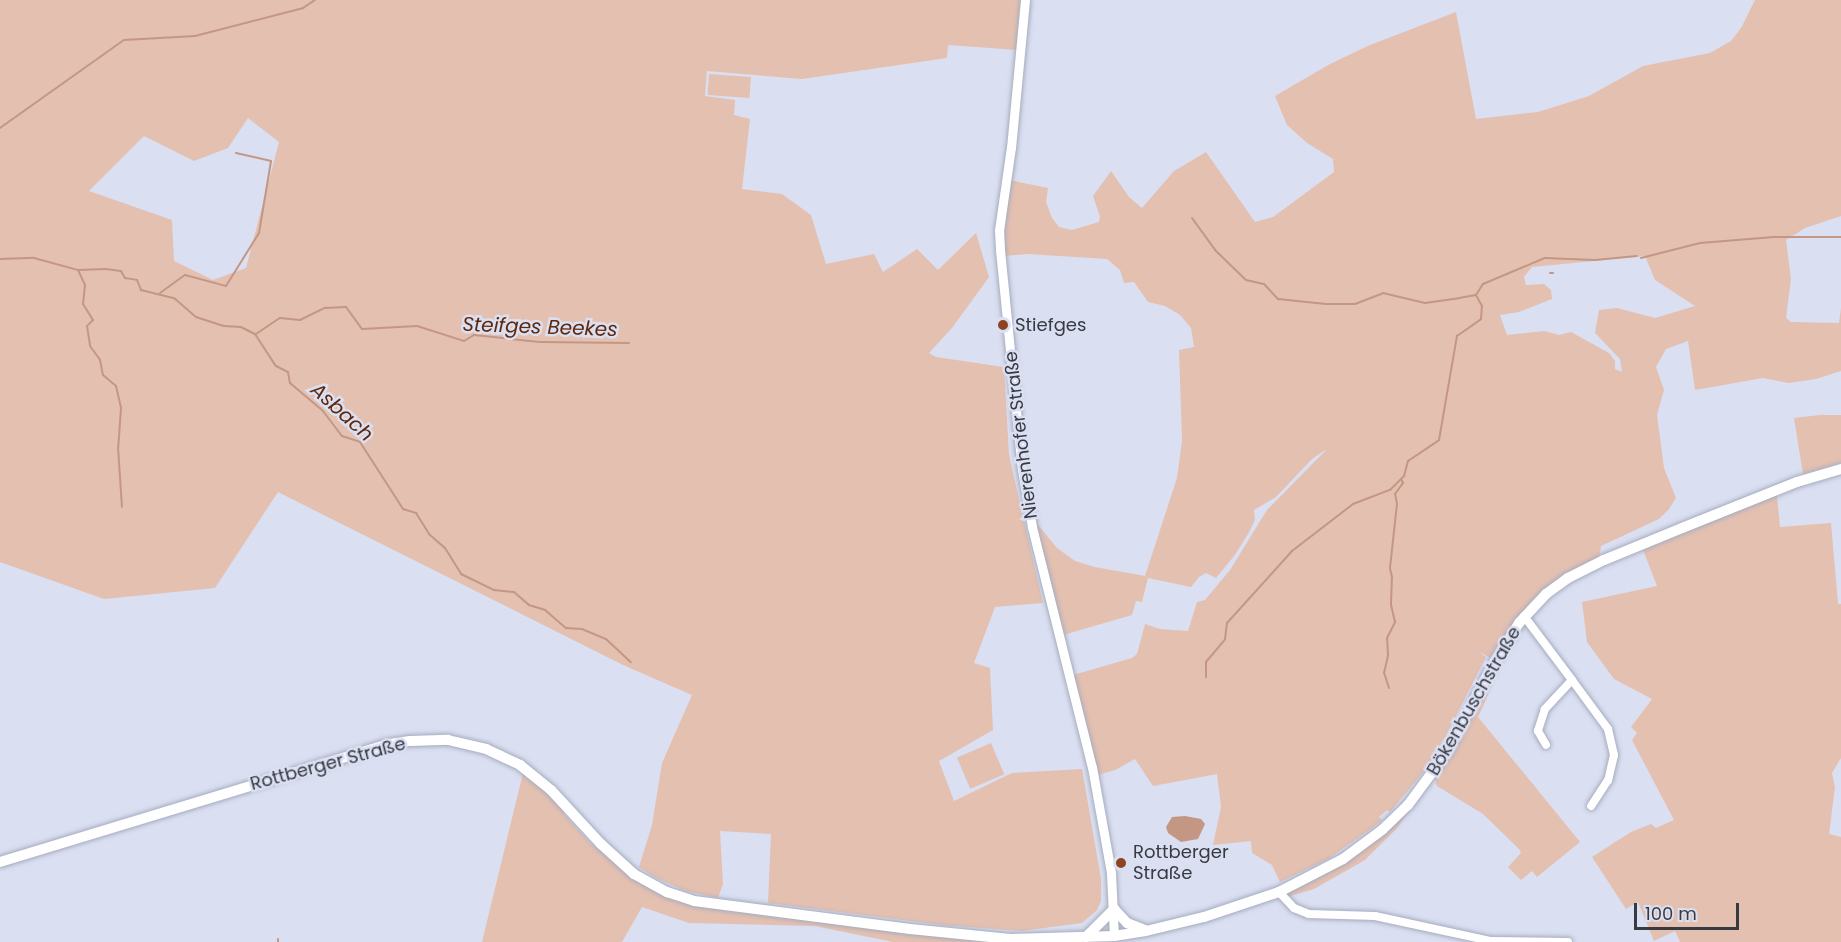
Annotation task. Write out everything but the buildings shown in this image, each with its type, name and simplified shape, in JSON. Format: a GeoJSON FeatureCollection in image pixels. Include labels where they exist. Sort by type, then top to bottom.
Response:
{"type":"FeatureCollection","features":[{"type":"Feature","properties":{"kind":"main road","name":"Bökenbuschstraße"},"geometry":{"type":"LineString","coordinates":[[1113,939],[1204,917],[1279,892],[1343,859],[1382,830],[1408,805],[1448,751],[1496,659],[1524,616],[1557,586],[1604,560],[1768,493],[1841,469]]}},
{"type":"Feature","properties":{"kind":"main road","name":"Rottberger Straße"},"geometry":{"type":"LineString","coordinates":[[0,862],[384,745],[410,741],[448,740],[486,749],[520,765],[551,790],[601,844],[634,873],[667,892],[694,901],[973,936],[1011,939],[1113,939]]}},
{"type":"Feature","properties":{"kind":"main road"},"geometry":{"type":"LineString","coordinates":[[1089,940],[1114,909],[1127,923],[1146,931]]}},
{"type":"Feature","properties":{"kind":"street","name":"Nierenhofer Straße"},"geometry":{"type":"LineString","coordinates":[[1025,0],[1011,147],[999,230],[1000,250],[1024,480],[1032,527],[1092,767],[1107,847],[1114,909],[1113,939]]}},
{"type":"Feature","properties":{"kind":"street"},"geometry":{"type":"LineString","coordinates":[[1524,616],[1608,729],[1614,755],[1608,780],[1591,806]]}},
{"type":"Feature","properties":{"kind":"street"},"geometry":{"type":"LineString","coordinates":[[1546,745],[1538,731],[1545,709],[1572,680]]}},
{"type":"Feature","properties":{"kind":"street"},"geometry":{"type":"LineString","coordinates":[[1279,892],[1294,908],[1309,914],[1375,916],[1485,940],[1568,942]]}},
{"type":"Feature","properties":{"kind":"shaded area"},"geometry":{"type":"Polygon","coordinates":[[[0,0],[1022,0],[1017,50],[948,45],[947,58],[802,79],[707,71],[705,96],[735,100],[734,115],[750,119],[742,189],[782,194],[811,215],[826,264],[874,254],[883,272],[917,249],[938,270],[976,233],[989,277],[952,328],[929,353],[936,357],[1004,367],[1009,455],[1043,603],[995,607],[974,663],[990,668],[993,730],[939,761],[954,801],[1012,773],[1082,769],[1101,879],[1101,901],[1097,910],[1082,923],[1021,931],[943,925],[768,903],[771,834],[720,831],[723,884],[718,898],[686,891],[656,878],[639,867],[652,825],[662,763],[692,695],[623,665],[278,492],[215,588],[104,599],[0,562],[0,0]],[[248,118],[228,148],[194,161],[144,136],[89,191],[172,220],[174,261],[213,280],[246,268],[279,142],[248,118]]]}},
{"type":"Feature","properties":{"kind":"shaded area"},"geometry":{"type":"Polygon","coordinates":[[[1755,0],[1841,0],[1841,216],[1805,228],[1786,240],[1791,279],[1786,318],[1791,322],[1839,323],[1841,308],[1841,371],[1816,379],[1789,383],[1763,378],[1695,390],[1688,341],[1666,349],[1656,367],[1664,390],[1657,415],[1664,468],[1676,498],[1669,509],[1659,519],[1601,546],[1599,558],[1543,592],[1515,621],[1492,659],[1478,651],[1486,657],[1434,759],[1390,812],[1387,810],[1379,817],[1382,820],[1328,859],[1280,882],[1272,865],[1252,853],[1251,841],[1213,845],[1221,807],[1217,774],[1153,786],[1135,759],[1115,770],[1098,775],[1073,675],[1132,658],[1137,654],[1145,624],[1160,629],[1188,631],[1197,602],[1205,600],[1230,570],[1267,510],[1327,449],[1312,459],[1276,497],[1254,510],[1255,520],[1248,534],[1235,555],[1216,578],[1206,573],[1199,577],[1191,587],[1148,578],[1142,602],[1136,601],[1132,615],[1063,635],[1034,520],[1057,548],[1075,561],[1145,576],[1177,478],[1182,441],[1179,350],[1194,347],[1191,328],[1180,315],[1165,306],[1148,302],[1134,282],[1124,283],[1120,270],[1107,259],[1027,254],[1003,256],[1009,180],[1048,188],[1046,202],[1052,218],[1059,227],[1072,230],[1099,222],[1100,217],[1093,196],[1111,171],[1129,197],[1142,208],[1174,171],[1206,152],[1255,222],[1273,217],[1334,172],[1333,159],[1307,143],[1287,125],[1275,96],[1330,64],[1370,45],[1456,12],[1476,119],[1538,112],[1589,96],[1643,66],[1710,53],[1731,41],[1741,28],[1755,0]],[[1645,256],[1532,267],[1524,277],[1526,285],[1544,284],[1551,290],[1552,299],[1519,312],[1500,315],[1507,335],[1544,331],[1559,335],[1571,332],[1609,353],[1615,361],[1615,369],[1622,372],[1620,359],[1595,333],[1599,310],[1617,308],[1655,318],[1695,306],[1655,280],[1645,256]]]}},
{"type":"Feature","properties":{"kind":"shaded area"},"geometry":{"type":"Polygon","coordinates":[[[709,74],[751,77],[749,98],[708,95],[709,74]]]}},
{"type":"Feature","properties":{"kind":"shaded area"},"geometry":{"type":"Polygon","coordinates":[[[1841,415],[1841,463],[1803,474],[1794,418],[1841,415]]]}},
{"type":"Feature","properties":{"kind":"shaded area"},"geometry":{"type":"Polygon","coordinates":[[[1777,495],[1780,527],[1831,523],[1838,604],[1841,604],[1841,758],[1832,773],[1835,787],[1829,834],[1841,837],[1841,942],[1680,942],[1675,931],[1654,941],[1638,902],[1626,909],[1592,857],[1631,832],[1651,824],[1656,828],[1674,820],[1632,740],[1637,733],[1631,727],[1652,699],[1614,679],[1587,642],[1582,602],[1657,586],[1643,550],[1777,495]]]}},
{"type":"Feature","properties":{"kind":"shaded area"},"geometry":{"type":"Polygon","coordinates":[[[1498,662],[1502,664],[1478,717],[1580,842],[1537,877],[1532,871],[1521,880],[1508,867],[1521,853],[1519,849],[1483,814],[1437,786],[1435,779],[1475,710],[1498,662]]]}},
{"type":"Feature","properties":{"kind":"shaded area"},"geometry":{"type":"Polygon","coordinates":[[[991,743],[1004,774],[970,789],[957,757],[991,743]]]}},
{"type":"Feature","properties":{"kind":"shaded area"},"geometry":{"type":"Polygon","coordinates":[[[523,773],[562,805],[564,814],[591,844],[681,901],[714,909],[995,942],[893,942],[815,926],[689,923],[642,907],[622,942],[482,942],[523,773]]]}},
{"type":"Feature","properties":{"kind":"shaded area"},"geometry":{"type":"Polygon","coordinates":[[[1415,803],[1397,828],[1365,860],[1314,889],[1287,897],[1287,893],[1292,890],[1345,863],[1415,803]]]}},
{"type":"Feature","properties":{"kind":"shaded area"},"geometry":{"type":"Polygon","coordinates":[[[1185,816],[1201,819],[1205,824],[1198,839],[1181,842],[1168,833],[1166,827],[1172,817],[1185,816]]]}},
{"type":"Feature","properties":{"kind":"waterway"},"geometry":{"type":"LineString","coordinates":[[0,128],[124,40],[195,36],[303,8],[315,0]]}},
{"type":"Feature","properties":{"kind":"waterway"},"geometry":{"type":"LineString","coordinates":[[160,293],[185,275],[226,286],[259,233],[271,161],[236,153]]}},
{"type":"Feature","properties":{"kind":"waterway"},"geometry":{"type":"LineString","coordinates":[[1192,218],[1215,250],[1246,280],[1264,284],[1278,299],[1326,304],[1355,304],[1383,293],[1425,303],[1459,298],[1476,295],[1483,284],[1545,258],[1595,260],[1637,256]]}},
{"type":"Feature","properties":{"kind":"waterway"},"geometry":{"type":"LineString","coordinates":[[1641,258],[1700,243],[1774,237],[1841,237]]}},
{"type":"Feature","properties":{"kind":"waterway","name":"Asbach"},"geometry":{"type":"LineString","coordinates":[[0,259],[34,258],[78,270],[121,271],[125,278],[137,280],[141,290],[174,298],[196,317],[224,326],[241,327],[255,334],[276,366],[288,372],[290,383],[323,411],[342,436],[360,442],[403,509],[416,513],[430,535],[445,548],[461,574],[494,590],[514,592],[529,605],[545,610],[566,628],[582,629],[606,639],[631,662]]}},
{"type":"Feature","properties":{"kind":"waterway"},"geometry":{"type":"LineString","coordinates":[[78,270],[85,285],[83,304],[93,320],[87,326],[90,346],[100,360],[103,375],[116,386],[121,408],[118,447],[122,507]]}},
{"type":"Feature","properties":{"kind":"waterway"},"geometry":{"type":"LineString","coordinates":[[1206,677],[1206,662],[1225,639],[1227,623],[1292,551],[1353,504],[1390,490],[1404,476],[1408,461],[1439,440],[1457,336],[1481,319],[1482,306],[1476,295]]}},
{"type":"Feature","properties":{"kind":"waterway","name":"Steifges Beekes"},"geometry":{"type":"LineString","coordinates":[[256,334],[280,318],[300,320],[325,308],[346,307],[362,329],[417,326],[464,341],[474,335],[540,342],[629,343]]}},
{"type":"Feature","properties":{"kind":"waterway"},"geometry":{"type":"LineString","coordinates":[[1389,688],[1384,673],[1388,655],[1387,638],[1395,622],[1391,604],[1390,568],[1397,504],[1395,494],[1403,483],[1401,479]]}},
{"type":"Feature","properties":{"kind":"place","name":"Stiefges"},"geometry":{"type":"Point","coordinates":[1003,325]}},
{"type":"Feature","properties":{"kind":"place","name":"Rottberger Straße"},"geometry":{"type":"Point","coordinates":[1121,863]}}]}
